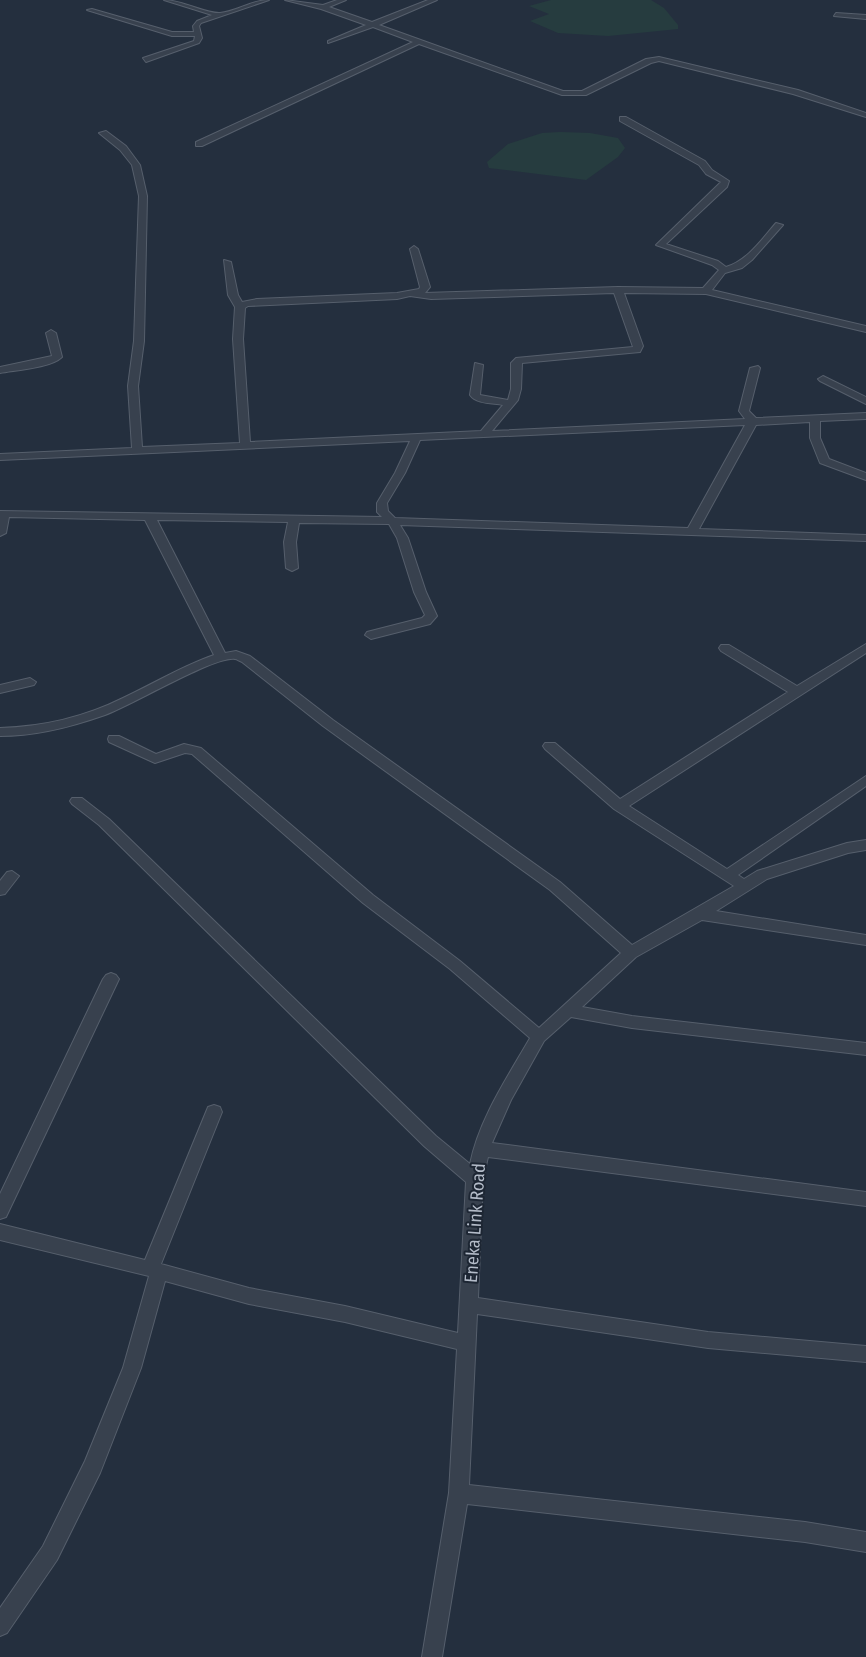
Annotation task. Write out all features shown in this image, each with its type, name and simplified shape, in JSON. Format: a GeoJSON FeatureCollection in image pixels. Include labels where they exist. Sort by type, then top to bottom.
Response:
{"type":"FeatureCollection","features":[{"type":"Feature","properties":{"kind":"street"},"geometry":{"type":"LineString","coordinates":[[166,0],[218,15]]}},
{"type":"Feature","properties":{"kind":"street"},"geometry":{"type":"LineString","coordinates":[[146,60],[193,45],[197,42],[196,26],[199,22],[266,0]]}},
{"type":"Feature","properties":{"kind":"street"},"geometry":{"type":"LineString","coordinates":[[288,0],[323,7],[368,25],[562,93],[583,93],[650,61],[659,59],[795,92],[866,115]]}},
{"type":"Feature","properties":{"kind":"street"},"geometry":{"type":"LineString","coordinates":[[323,7],[343,0]]}},
{"type":"Feature","properties":{"kind":"street"},"geometry":{"type":"LineString","coordinates":[[330,42],[368,25],[434,0]]}},
{"type":"Feature","properties":{"kind":"street"},"geometry":{"type":"LineString","coordinates":[[90,10],[172,34],[198,34]]}},
{"type":"Feature","properties":{"kind":"street"},"geometry":{"type":"LineString","coordinates":[[836,15],[866,17]]}},
{"type":"Feature","properties":{"kind":"street"},"geometry":{"type":"LineString","coordinates":[[199,144],[418,42]]}},
{"type":"Feature","properties":{"kind":"street"},"geometry":{"type":"LineString","coordinates":[[623,119],[702,163],[709,172],[725,181],[724,185],[660,244],[715,263],[725,270]]}},
{"type":"Feature","properties":{"kind":"street"},"geometry":{"type":"LineString","coordinates":[[103,133],[123,148],[136,165],[143,196],[139,340],[133,386],[137,450]]}},
{"type":"Feature","properties":{"kind":"street"},"geometry":{"type":"LineString","coordinates":[[706,290],[725,270],[739,266],[749,258],[779,225]]}},
{"type":"Feature","properties":{"kind":"street"},"geometry":{"type":"LineString","coordinates":[[412,294],[422,291],[425,287],[414,249]]}},
{"type":"Feature","properties":{"kind":"street"},"geometry":{"type":"LineString","coordinates":[[226,262],[233,295],[240,307],[238,339],[245,446]]}},
{"type":"Feature","properties":{"kind":"street"},"geometry":{"type":"LineString","coordinates":[[483,435],[511,403],[516,389],[516,363],[519,360],[637,350],[638,346],[618,290]]}},
{"type":"Feature","properties":{"kind":"street"},"geometry":{"type":"LineString","coordinates":[[240,307],[246,303],[257,302],[412,294],[431,296],[618,290],[706,290],[866,329]]}},
{"type":"Feature","properties":{"kind":"street"},"geometry":{"type":"LineString","coordinates":[[0,370],[51,361],[57,357],[51,333]]}},
{"type":"Feature","properties":{"kind":"street"},"geometry":{"type":"LineString","coordinates":[[478,365],[475,395],[477,398],[511,403]]}},
{"type":"Feature","properties":{"kind":"street"},"geometry":{"type":"LineString","coordinates":[[753,422],[744,411],[755,368]]}},
{"type":"Feature","properties":{"kind":"street"},"geometry":{"type":"LineString","coordinates":[[823,380],[866,401]]}},
{"type":"Feature","properties":{"kind":"street"},"geometry":{"type":"LineString","coordinates":[[0,457],[866,416]]}},
{"type":"Feature","properties":{"kind":"street"},"geometry":{"type":"LineString","coordinates":[[815,419],[815,438],[824,461],[866,478]]}},
{"type":"Feature","properties":{"kind":"street"},"geometry":{"type":"LineString","coordinates":[[691,532],[753,422]]}},
{"type":"Feature","properties":{"kind":"street"},"geometry":{"type":"LineString","coordinates":[[370,635],[426,621],[431,616],[420,593],[407,549],[395,521],[383,512],[382,503],[400,473],[416,438]]}},
{"type":"Feature","properties":{"kind":"street"},"geometry":{"type":"LineString","coordinates":[[0,533],[2,514],[395,521],[866,538]]}},
{"type":"Feature","properties":{"kind":"street"},"geometry":{"type":"LineString","coordinates":[[149,516],[221,658]]}},
{"type":"Feature","properties":{"kind":"street"},"geometry":{"type":"LineString","coordinates":[[292,568],[290,542],[294,520]]}},
{"type":"Feature","properties":{"kind":"street"},"geometry":{"type":"LineString","coordinates":[[726,648],[796,692]]}},
{"type":"Feature","properties":{"kind":"street"},"geometry":{"type":"LineString","coordinates":[[620,806],[866,648]]}},
{"type":"Feature","properties":{"kind":"street"},"geometry":{"type":"LineString","coordinates":[[0,732],[34,731],[90,715],[116,706],[181,674],[221,658],[235,655],[246,659],[328,723],[555,886],[631,953]]}},
{"type":"Feature","properties":{"kind":"street"},"geometry":{"type":"LineString","coordinates":[[0,689],[30,682]]}},
{"type":"Feature","properties":{"kind":"street"},"geometry":{"type":"LineString","coordinates":[[114,739],[155,759],[184,748],[196,751],[368,899],[455,965],[539,1037]]}},
{"type":"Feature","properties":{"kind":"street"},"geometry":{"type":"LineString","coordinates":[[550,746],[620,806],[744,886]]}},
{"type":"Feature","properties":{"kind":"street"},"geometry":{"type":"LineString","coordinates":[[728,875],[866,780]]}},
{"type":"Feature","properties":{"kind":"street"},"geometry":{"type":"LineString","coordinates":[[77,801],[104,822],[416,1128],[475,1179]]}},
{"type":"Feature","properties":{"kind":"street","name":"Eneka Link Road"},"geometry":{"type":"LineString","coordinates":[[432,1657],[459,1493],[475,1179],[481,1150],[504,1098],[539,1037],[631,953],[700,914],[762,875],[847,848],[866,845]]}},
{"type":"Feature","properties":{"kind":"street"},"geometry":{"type":"LineString","coordinates":[[0,890],[12,876]]}},
{"type":"Feature","properties":{"kind":"street"},"geometry":{"type":"LineString","coordinates":[[700,914],[866,940]]}},
{"type":"Feature","properties":{"kind":"street"},"geometry":{"type":"LineString","coordinates":[[0,1212],[111,979]]}},
{"type":"Feature","properties":{"kind":"street"},"geometry":{"type":"LineString","coordinates":[[567,1010],[632,1022],[866,1049]]}},
{"type":"Feature","properties":{"kind":"street"},"geometry":{"type":"LineString","coordinates":[[0,1626],[50,1553],[93,1466],[132,1368],[154,1270],[214,1112]]}},
{"type":"Feature","properties":{"kind":"street"},"geometry":{"type":"LineString","coordinates":[[481,1150],[866,1199]]}},
{"type":"Feature","properties":{"kind":"street"},"geometry":{"type":"LineString","coordinates":[[0,1232],[154,1270],[249,1296],[345,1314],[467,1343]]}},
{"type":"Feature","properties":{"kind":"street"},"geometry":{"type":"LineString","coordinates":[[470,1305],[708,1340],[866,1354]]}},
{"type":"Feature","properties":{"kind":"street"},"geometry":{"type":"LineString","coordinates":[[459,1493],[805,1532],[866,1542]]}},
{"type":"Feature","properties":{"kind":"green space"},"geometry":{"type":"Polygon","coordinates":[[[551,0],[651,0],[664,8],[678,25],[678,29],[608,36],[558,33],[530,21],[549,14],[529,6],[551,0]]]}},
{"type":"Feature","properties":{"kind":"green space"},"geometry":{"type":"Polygon","coordinates":[[[542,133],[590,133],[618,138],[625,148],[618,157],[586,180],[489,168],[487,162],[508,144],[542,133]]]}}]}
